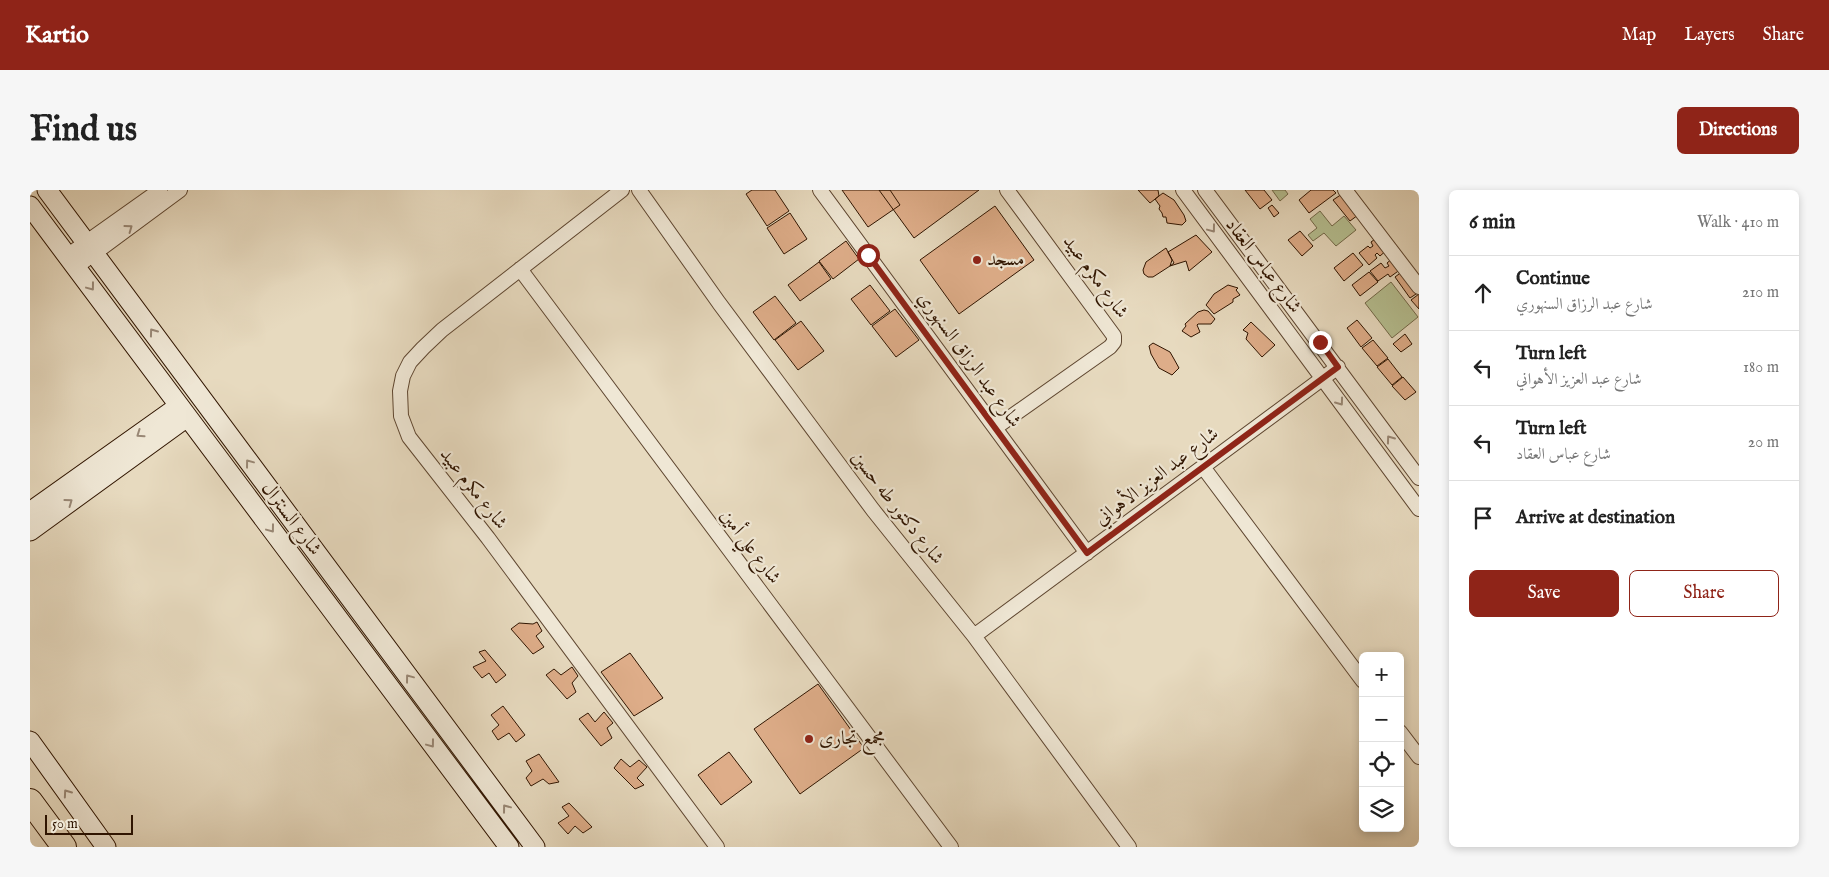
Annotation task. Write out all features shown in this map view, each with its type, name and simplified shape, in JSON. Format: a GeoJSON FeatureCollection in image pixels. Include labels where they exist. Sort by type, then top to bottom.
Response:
{"type":"FeatureCollection","features":[{"type":"Feature","properties":{"kind":"highway"},"geometry":{"type":"LineString","coordinates":[[30,801],[64,847]]}},
{"type":"Feature","properties":{"kind":"street","name":"شارع السنترال"},"geometry":{"type":"LineString","coordinates":[[48,190],[535,847]]}},
{"type":"Feature","properties":{"kind":"street"},"geometry":{"type":"LineString","coordinates":[[91,248],[160,190]]}},
{"type":"Feature","properties":{"kind":"street"},"geometry":{"type":"LineString","coordinates":[[72,261],[180,190]]}},
{"type":"Feature","properties":{"kind":"street","name":"شارع مكرم عبيد"},"geometry":{"type":"LineString","coordinates":[[622,190],[442,330],[422,348],[410,362],[403,376],[400,390],[400,416],[409,437],[493,545],[716,847]]}},
{"type":"Feature","properties":{"kind":"street","name":"شارع دكتور طه حسين"},"geometry":{"type":"LineString","coordinates":[[639,190],[719,303],[873,510],[974,636],[1129,847]]}},
{"type":"Feature","properties":{"kind":"street","name":"شارع عبد الرزاق السنهوري"},"geometry":{"type":"LineString","coordinates":[[820,190],[1087,553]]}},
{"type":"Feature","properties":{"kind":"street","name":"شارع مكرم عبيد"},"geometry":{"type":"LineString","coordinates":[[995,428],[1110,347],[1114,342],[1112,331],[1007,190]]}},
{"type":"Feature","properties":{"kind":"street","name":"شارع عباس العقاد"},"geometry":{"type":"LineString","coordinates":[[1183,190],[1419,509]]}},
{"type":"Feature","properties":{"kind":"street","name":"شارع عباس العقاد"},"geometry":{"type":"LineString","coordinates":[[1205,190],[1419,478]]}},
{"type":"Feature","properties":{"kind":"street"},"geometry":{"type":"LineString","coordinates":[[1345,190],[1419,287]]}},
{"type":"Feature","properties":{"kind":"street","name":"شارع السنترال"},"geometry":{"type":"LineString","coordinates":[[30,206],[508,847]]}},
{"type":"Feature","properties":{"kind":"street","name":"شارع علي أمين"},"geometry":{"type":"LineString","coordinates":[[520,269],[951,847]]}},
{"type":"Feature","properties":{"kind":"street","name":"شارع عبد العزيز الأهواني"},"geometry":{"type":"LineString","coordinates":[[974,636],[1338,367]]}},
{"type":"Feature","properties":{"kind":"street"},"geometry":{"type":"LineString","coordinates":[[30,512],[183,411]]}},
{"type":"Feature","properties":{"kind":"street"},"geometry":{"type":"LineString","coordinates":[[30,531],[183,411]]}},
{"type":"Feature","properties":{"kind":"street"},"geometry":{"type":"LineString","coordinates":[[1203,467],[1359,676]]}},
{"type":"Feature","properties":{"kind":"street"},"geometry":{"type":"LineString","coordinates":[[1404,737],[1419,757]]}},
{"type":"Feature","properties":{"kind":"street"},"geometry":{"type":"LineString","coordinates":[[30,741],[106,847]]}},
{"type":"Feature","properties":{"kind":"green space"},"geometry":{"type":"Polygon","coordinates":[[[1272,190],[1285,190],[1288,194],[1280,201],[1272,190]]]}},
{"type":"Feature","properties":{"kind":"green space"},"geometry":{"type":"Polygon","coordinates":[[[1320,211],[1332,226],[1344,216],[1356,230],[1336,246],[1324,233],[1313,241],[1308,235],[1317,228],[1310,219],[1320,211]]]}},
{"type":"Feature","properties":{"kind":"green space"},"geometry":{"type":"Polygon","coordinates":[[[1391,282],[1418,317],[1392,338],[1365,303],[1391,282]]]}},
{"type":"Feature","properties":{"kind":"building"},"geometry":{"type":"Polygon","coordinates":[[[752,190],[775,190],[789,211],[767,226],[746,194],[752,190]]]}},
{"type":"Feature","properties":{"kind":"building"},"geometry":{"type":"Polygon","coordinates":[[[842,190],[890,190],[900,205],[868,227],[842,190]]]}},
{"type":"Feature","properties":{"kind":"building"},"geometry":{"type":"Polygon","coordinates":[[[879,190],[979,190],[914,238],[879,190]]]}},
{"type":"Feature","properties":{"kind":"building"},"geometry":{"type":"Polygon","coordinates":[[[1138,190],[1158,190],[1159,196],[1150,203],[1138,190]]]}},
{"type":"Feature","properties":{"kind":"building"},"geometry":{"type":"Polygon","coordinates":[[[1245,190],[1264,190],[1272,200],[1260,209],[1245,190]]]}},
{"type":"Feature","properties":{"kind":"building"},"geometry":{"type":"Polygon","coordinates":[[[1311,190],[1333,190],[1336,193],[1309,213],[1299,200],[1311,190]]]}},
{"type":"Feature","properties":{"kind":"building"},"geometry":{"type":"Polygon","coordinates":[[[1163,193],[1174,200],[1184,215],[1186,221],[1182,225],[1167,223],[1166,217],[1163,217],[1159,209],[1160,206],[1155,199],[1163,193]]]}},
{"type":"Feature","properties":{"kind":"building"},"geometry":{"type":"Polygon","coordinates":[[[1342,194],[1358,215],[1350,221],[1333,200],[1342,194]]]}},
{"type":"Feature","properties":{"kind":"building"},"geometry":{"type":"Polygon","coordinates":[[[1272,205],[1279,213],[1274,217],[1268,208],[1272,205]]]}},
{"type":"Feature","properties":{"kind":"building","name":"مسجد"},"geometry":{"type":"Polygon","coordinates":[[[995,206],[1034,260],[959,314],[920,260],[995,206]]]}},
{"type":"Feature","properties":{"kind":"building"},"geometry":{"type":"Polygon","coordinates":[[[790,213],[807,239],[784,254],[767,228],[790,213]]]}},
{"type":"Feature","properties":{"kind":"building"},"geometry":{"type":"Polygon","coordinates":[[[1300,231],[1313,246],[1302,256],[1288,240],[1300,231]]]}},
{"type":"Feature","properties":{"kind":"building"},"geometry":{"type":"Polygon","coordinates":[[[1196,235],[1212,252],[1189,271],[1186,261],[1170,266],[1174,263],[1168,252],[1196,235]]]}},
{"type":"Feature","properties":{"kind":"building"},"geometry":{"type":"Polygon","coordinates":[[[1378,237],[1388,249],[1380,256],[1377,253],[1375,255],[1377,258],[1369,265],[1359,253],[1368,246],[1370,248],[1373,246],[1371,242],[1378,237]]]}},
{"type":"Feature","properties":{"kind":"building"},"geometry":{"type":"Polygon","coordinates":[[[846,241],[859,259],[833,279],[819,261],[846,241]]]}},
{"type":"Feature","properties":{"kind":"building"},"geometry":{"type":"Polygon","coordinates":[[[1166,248],[1172,260],[1170,266],[1153,277],[1148,277],[1144,274],[1143,270],[1146,262],[1166,248]]]}},
{"type":"Feature","properties":{"kind":"building"},"geometry":{"type":"Polygon","coordinates":[[[1353,253],[1363,265],[1344,281],[1334,268],[1353,253]]]}},
{"type":"Feature","properties":{"kind":"building"},"geometry":{"type":"Polygon","coordinates":[[[1393,258],[1401,269],[1390,277],[1388,274],[1378,281],[1370,271],[1381,263],[1385,268],[1389,266],[1387,263],[1393,258]]]}},
{"type":"Feature","properties":{"kind":"building"},"geometry":{"type":"Polygon","coordinates":[[[819,262],[831,279],[800,301],[788,285],[819,262]]]}},
{"type":"Feature","properties":{"kind":"building"},"geometry":{"type":"Polygon","coordinates":[[[1403,271],[1419,292],[1410,298],[1395,277],[1403,271]]]}},
{"type":"Feature","properties":{"kind":"building"},"geometry":{"type":"Polygon","coordinates":[[[1369,272],[1378,282],[1360,296],[1352,285],[1369,272]]]}},
{"type":"Feature","properties":{"kind":"building"},"geometry":{"type":"Polygon","coordinates":[[[870,285],[890,311],[871,325],[851,299],[870,285]]]}},
{"type":"Feature","properties":{"kind":"building"},"geometry":{"type":"Polygon","coordinates":[[[1228,285],[1238,288],[1236,290],[1240,295],[1233,299],[1233,302],[1214,314],[1206,305],[1214,294],[1228,285]]]}},
{"type":"Feature","properties":{"kind":"building"},"geometry":{"type":"Polygon","coordinates":[[[1419,294],[1419,309],[1411,300],[1419,294]]]}},
{"type":"Feature","properties":{"kind":"building"},"geometry":{"type":"Polygon","coordinates":[[[775,296],[796,323],[774,340],[753,312],[775,296]]]}},
{"type":"Feature","properties":{"kind":"building"},"geometry":{"type":"Polygon","coordinates":[[[895,309],[919,340],[896,357],[872,326],[895,309]]]}},
{"type":"Feature","properties":{"kind":"building"},"geometry":{"type":"Polygon","coordinates":[[[1208,311],[1215,319],[1211,324],[1198,324],[1200,332],[1191,337],[1182,331],[1186,326],[1185,324],[1198,312],[1208,311]]]}},
{"type":"Feature","properties":{"kind":"building"},"geometry":{"type":"Polygon","coordinates":[[[1357,320],[1372,338],[1361,347],[1347,328],[1357,320]]]}},
{"type":"Feature","properties":{"kind":"building"},"geometry":{"type":"Polygon","coordinates":[[[801,321],[824,351],[798,370],[775,340],[801,321]]]}},
{"type":"Feature","properties":{"kind":"building"},"geometry":{"type":"Polygon","coordinates":[[[1251,322],[1275,345],[1262,357],[1246,339],[1248,333],[1243,330],[1251,322]]]}},
{"type":"Feature","properties":{"kind":"building"},"geometry":{"type":"Polygon","coordinates":[[[1405,334],[1412,344],[1401,352],[1393,344],[1405,334]]]}},
{"type":"Feature","properties":{"kind":"building"},"geometry":{"type":"Polygon","coordinates":[[[1373,340],[1388,358],[1377,366],[1362,348],[1373,340]]]}},
{"type":"Feature","properties":{"kind":"building"},"geometry":{"type":"Polygon","coordinates":[[[1153,343],[1170,352],[1179,368],[1172,375],[1159,368],[1149,346],[1153,343]]]}},
{"type":"Feature","properties":{"kind":"building"},"geometry":{"type":"Polygon","coordinates":[[[1388,359],[1402,377],[1392,385],[1377,367],[1388,359]]]}},
{"type":"Feature","properties":{"kind":"building"},"geometry":{"type":"Polygon","coordinates":[[[1403,377],[1416,392],[1405,400],[1392,386],[1403,377]]]}},
{"type":"Feature","properties":{"kind":"building"},"geometry":{"type":"Polygon","coordinates":[[[537,622],[542,631],[536,636],[544,647],[533,654],[511,629],[519,623],[533,624],[537,622]]]}},
{"type":"Feature","properties":{"kind":"building"},"geometry":{"type":"Polygon","coordinates":[[[485,650],[506,675],[496,683],[489,673],[482,678],[473,667],[486,661],[479,652],[485,650]]]}},
{"type":"Feature","properties":{"kind":"building"},"geometry":{"type":"Polygon","coordinates":[[[630,653],[663,698],[634,716],[601,672],[630,653]]]}},
{"type":"Feature","properties":{"kind":"building"},"geometry":{"type":"Polygon","coordinates":[[[572,667],[578,676],[572,683],[576,692],[567,699],[546,675],[554,669],[561,675],[572,667]]]}},
{"type":"Feature","properties":{"kind":"building","name":"مجمع تجارى"},"geometry":{"type":"Polygon","coordinates":[[[818,684],[864,748],[800,794],[754,729],[818,684]]]}},
{"type":"Feature","properties":{"kind":"building"},"geometry":{"type":"Polygon","coordinates":[[[503,706],[525,735],[516,742],[509,733],[498,740],[492,731],[499,725],[491,715],[503,706]]]}},
{"type":"Feature","properties":{"kind":"building"},"geometry":{"type":"Polygon","coordinates":[[[604,712],[613,723],[607,728],[612,738],[601,746],[579,719],[588,713],[595,722],[604,712]]]}},
{"type":"Feature","properties":{"kind":"building"},"geometry":{"type":"Polygon","coordinates":[[[729,752],[752,782],[721,805],[698,775],[729,752]]]}},
{"type":"Feature","properties":{"kind":"building"},"geometry":{"type":"Polygon","coordinates":[[[539,754],[559,782],[549,784],[543,779],[531,786],[526,778],[532,771],[526,761],[539,754]]]}},
{"type":"Feature","properties":{"kind":"building"},"geometry":{"type":"Polygon","coordinates":[[[621,759],[630,767],[639,760],[647,767],[637,778],[644,785],[635,789],[614,768],[621,759]]]}},
{"type":"Feature","properties":{"kind":"building"},"geometry":{"type":"Polygon","coordinates":[[[569,803],[592,827],[583,833],[575,826],[568,834],[558,823],[569,816],[562,807],[569,803]]]}},
{"type":"Feature","properties":{"kind":"place","name":"مسجد"},"geometry":{"type":"Point","coordinates":[977,260]}},
{"type":"Feature","properties":{"kind":"place","name":"مجمع تجارى"},"geometry":{"type":"Point","coordinates":[809,739]}},
{"type":"Feature","properties":{"kind":"route"},"geometry":{"type":"LineString","coordinates":[[868,255],[1087,553],[1338,367],[1320,342]]}}]}
